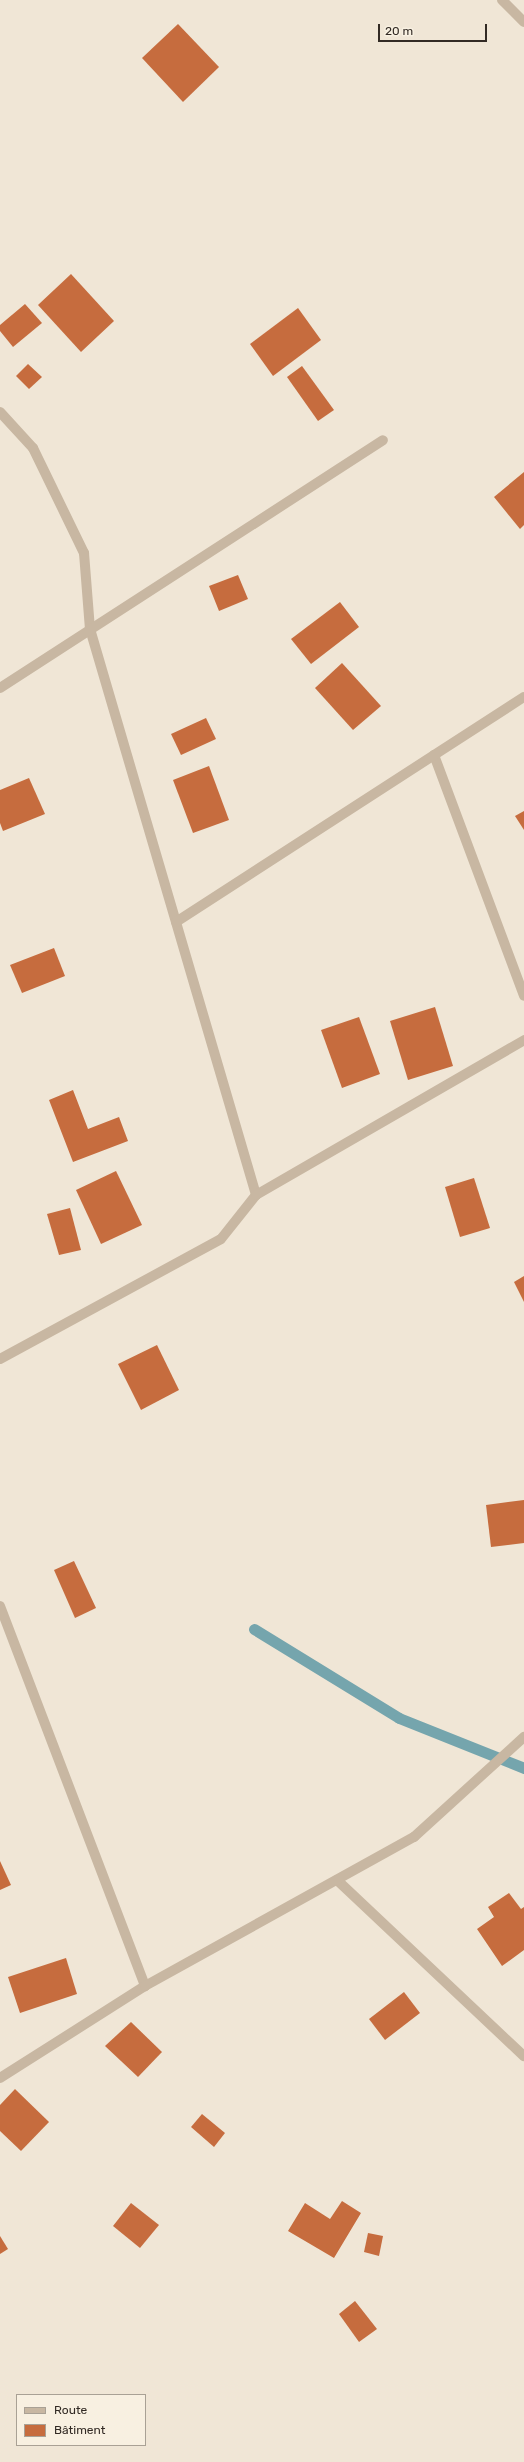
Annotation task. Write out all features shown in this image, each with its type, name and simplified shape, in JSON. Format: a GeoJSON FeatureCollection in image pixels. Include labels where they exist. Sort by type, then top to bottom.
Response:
{"type":"FeatureCollection","features":[{"type":"Feature","properties":{"kind":"street"},"geometry":{"type":"LineString","coordinates":[[502,0],[524,22]]}},
{"type":"Feature","properties":{"kind":"street"},"geometry":{"type":"LineString","coordinates":[[0,412],[33,448],[84,553],[90,630],[256,1195]]}},
{"type":"Feature","properties":{"kind":"street"},"geometry":{"type":"LineString","coordinates":[[0,688],[383,440]]}},
{"type":"Feature","properties":{"kind":"street"},"geometry":{"type":"LineString","coordinates":[[176,922],[524,697]]}},
{"type":"Feature","properties":{"kind":"street"},"geometry":{"type":"LineString","coordinates":[[434,755],[524,996]]}},
{"type":"Feature","properties":{"kind":"street"},"geometry":{"type":"LineString","coordinates":[[0,1359],[221,1239],[256,1195],[524,1040]]}},
{"type":"Feature","properties":{"kind":"street"},"geometry":{"type":"LineString","coordinates":[[0,1606],[145,1986]]}},
{"type":"Feature","properties":{"kind":"street"},"geometry":{"type":"LineString","coordinates":[[0,2078],[145,1986],[414,1837],[524,1737]]}},
{"type":"Feature","properties":{"kind":"street"},"geometry":{"type":"LineString","coordinates":[[336,1880],[524,2056]]}},
{"type":"Feature","properties":{"kind":"building"},"geometry":{"type":"Polygon","coordinates":[[[178,24],[219,67],[183,102],[142,58],[178,24]]]}},
{"type":"Feature","properties":{"kind":"building"},"geometry":{"type":"Polygon","coordinates":[[[71,274],[114,321],[81,352],[38,305],[71,274]]]}},
{"type":"Feature","properties":{"kind":"building"},"geometry":{"type":"Polygon","coordinates":[[[25,304],[42,323],[13,347],[0,331],[0,325],[25,304]]]}},
{"type":"Feature","properties":{"kind":"building"},"geometry":{"type":"Polygon","coordinates":[[[298,308],[321,340],[273,376],[250,344],[298,308]]]}},
{"type":"Feature","properties":{"kind":"building"},"geometry":{"type":"Polygon","coordinates":[[[28,364],[42,377],[29,389],[16,376],[28,364]]]}},
{"type":"Feature","properties":{"kind":"building"},"geometry":{"type":"Polygon","coordinates":[[[302,366],[334,410],[318,421],[287,377],[302,366]]]}},
{"type":"Feature","properties":{"kind":"building"},"geometry":{"type":"Polygon","coordinates":[[[524,472],[524,525],[520,529],[494,497],[524,472]]]}},
{"type":"Feature","properties":{"kind":"building"},"geometry":{"type":"Polygon","coordinates":[[[238,575],[248,599],[219,611],[209,586],[238,575]]]}},
{"type":"Feature","properties":{"kind":"building"},"geometry":{"type":"Polygon","coordinates":[[[340,602],[359,627],[311,664],[291,639],[340,602]]]}},
{"type":"Feature","properties":{"kind":"building"},"geometry":{"type":"Polygon","coordinates":[[[342,663],[381,706],[353,730],[315,688],[342,663]]]}},
{"type":"Feature","properties":{"kind":"building"},"geometry":{"type":"Polygon","coordinates":[[[206,718],[216,739],[181,755],[171,734],[206,718]]]}},
{"type":"Feature","properties":{"kind":"building"},"geometry":{"type":"Polygon","coordinates":[[[209,766],[229,820],[193,833],[173,780],[209,766]]]}},
{"type":"Feature","properties":{"kind":"building"},"geometry":{"type":"Polygon","coordinates":[[[29,778],[45,814],[3,831],[0,823],[0,790],[29,778]]]}},
{"type":"Feature","properties":{"kind":"building"},"geometry":{"type":"Polygon","coordinates":[[[524,811],[524,830],[515,816],[524,811]]]}},
{"type":"Feature","properties":{"kind":"building"},"geometry":{"type":"Polygon","coordinates":[[[54,948],[65,976],[22,993],[10,965],[54,948]]]}},
{"type":"Feature","properties":{"kind":"building"},"geometry":{"type":"Polygon","coordinates":[[[435,1007],[453,1066],[408,1080],[390,1021],[435,1007]]]}},
{"type":"Feature","properties":{"kind":"building"},"geometry":{"type":"Polygon","coordinates":[[[359,1017],[380,1074],[342,1088],[321,1030],[359,1017]]]}},
{"type":"Feature","properties":{"kind":"building"},"geometry":{"type":"Polygon","coordinates":[[[73,1090],[88,1129],[119,1117],[128,1141],[73,1162],[49,1100],[73,1090]]]}},
{"type":"Feature","properties":{"kind":"building"},"geometry":{"type":"Polygon","coordinates":[[[116,1171],[142,1225],[101,1244],[76,1190],[116,1171]]]}},
{"type":"Feature","properties":{"kind":"building"},"geometry":{"type":"Polygon","coordinates":[[[474,1178],[490,1228],[460,1237],[445,1187],[474,1178]]]}},
{"type":"Feature","properties":{"kind":"building"},"geometry":{"type":"Polygon","coordinates":[[[70,1208],[81,1250],[59,1255],[47,1214],[70,1208]]]}},
{"type":"Feature","properties":{"kind":"building"},"geometry":{"type":"Polygon","coordinates":[[[524,1276],[524,1302],[514,1282],[524,1276]]]}},
{"type":"Feature","properties":{"kind":"building"},"geometry":{"type":"Polygon","coordinates":[[[157,1345],[179,1390],[141,1410],[118,1364],[157,1345]]]}},
{"type":"Feature","properties":{"kind":"building"},"geometry":{"type":"Polygon","coordinates":[[[524,1500],[524,1543],[491,1547],[486,1505],[524,1500]]]}},
{"type":"Feature","properties":{"kind":"building"},"geometry":{"type":"Polygon","coordinates":[[[74,1561],[96,1608],[75,1618],[54,1570],[74,1561]]]}},
{"type":"Feature","properties":{"kind":"building"},"geometry":{"type":"Polygon","coordinates":[[[0,1861],[11,1885],[0,1890],[0,1861]]]}},
{"type":"Feature","properties":{"kind":"building"},"geometry":{"type":"Polygon","coordinates":[[[509,1893],[521,1909],[524,1907],[524,1950],[502,1966],[477,1929],[494,1917],[488,1907],[509,1893]]]}},
{"type":"Feature","properties":{"kind":"building"},"geometry":{"type":"Polygon","coordinates":[[[66,1958],[77,1994],[20,2013],[8,1977],[66,1958]]]}},
{"type":"Feature","properties":{"kind":"building"},"geometry":{"type":"Polygon","coordinates":[[[404,1992],[420,2013],[385,2040],[369,2019],[404,1992]]]}},
{"type":"Feature","properties":{"kind":"building"},"geometry":{"type":"Polygon","coordinates":[[[131,2022],[162,2052],[138,2077],[105,2046],[131,2022]]]}},
{"type":"Feature","properties":{"kind":"building"},"geometry":{"type":"Polygon","coordinates":[[[15,2089],[49,2122],[21,2151],[0,2131],[0,2105],[15,2089]]]}},
{"type":"Feature","properties":{"kind":"building"},"geometry":{"type":"Polygon","coordinates":[[[202,2114],[225,2133],[214,2147],[191,2127],[202,2114]]]}},
{"type":"Feature","properties":{"kind":"building"},"geometry":{"type":"Polygon","coordinates":[[[342,2201],[361,2213],[334,2258],[288,2231],[305,2203],[330,2219],[342,2201]]]}},
{"type":"Feature","properties":{"kind":"building"},"geometry":{"type":"Polygon","coordinates":[[[131,2203],[159,2225],[140,2248],[113,2226],[131,2203]]]}},
{"type":"Feature","properties":{"kind":"building"},"geometry":{"type":"Polygon","coordinates":[[[368,2233],[383,2236],[379,2256],[364,2252],[368,2233]]]}},
{"type":"Feature","properties":{"kind":"building"},"geometry":{"type":"Polygon","coordinates":[[[0,2236],[8,2249],[0,2254],[0,2236]]]}},
{"type":"Feature","properties":{"kind":"building"},"geometry":{"type":"Polygon","coordinates":[[[355,2301],[377,2329],[359,2342],[339,2314],[355,2301]]]}},
{"type":"Feature","properties":{"kind":"waterway"},"geometry":{"type":"LineString","coordinates":[[254,1629],[399,1718],[524,1768]]}}]}
